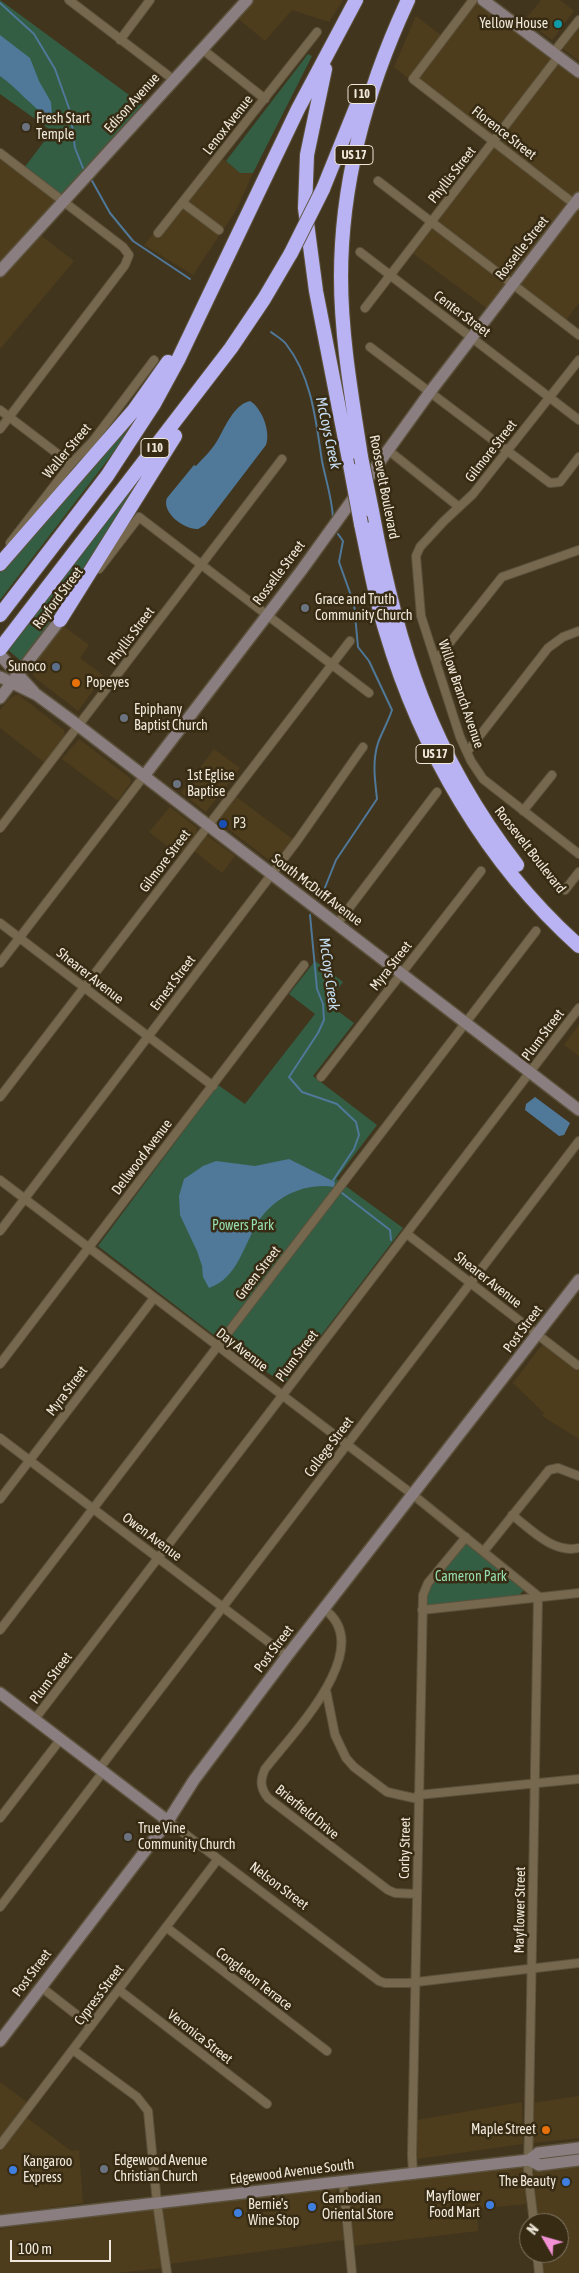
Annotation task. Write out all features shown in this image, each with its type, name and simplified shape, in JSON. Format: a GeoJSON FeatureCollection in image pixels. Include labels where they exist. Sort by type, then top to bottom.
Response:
{"type":"FeatureCollection","features":[{"type":"Feature","properties":{"kind":"highway","name":"I 10"},"geometry":{"type":"LineString","coordinates":[[0,616],[134,436],[166,383],[298,109],[356,0]]}},
{"type":"Feature","properties":{"kind":"highway","name":"I 10"},"geometry":{"type":"LineString","coordinates":[[0,649],[203,386],[264,299],[291,253],[323,189],[373,64],[406,0]]}},
{"type":"Feature","properties":{"kind":"highway","name":"Roosevelt Boulevard"},"geometry":{"type":"LineString","coordinates":[[406,0],[371,89],[356,144],[345,208],[341,257],[343,318],[361,457],[396,628],[415,683],[438,738],[463,785],[508,853],[543,896],[579,934]]}},
{"type":"Feature","properties":{"kind":"highway","name":"Roosevelt Boulevard"},"geometry":{"type":"LineString","coordinates":[[333,42],[315,110],[307,155],[305,208],[316,291],[378,606],[394,659],[416,714],[441,766],[469,814],[501,859],[537,904],[579,946]]}},
{"type":"Feature","properties":{"kind":"highway"},"geometry":{"type":"LineString","coordinates":[[0,564],[134,410],[167,364],[209,295]]}},
{"type":"Feature","properties":{"kind":"highway"},"geometry":{"type":"LineString","coordinates":[[60,620],[133,500],[188,417],[203,386]]}},
{"type":"Feature","properties":{"kind":"main road"},"geometry":{"type":"LineString","coordinates":[[483,0],[579,72]]}},
{"type":"Feature","properties":{"kind":"main road","name":"Edison Avenue"},"geometry":{"type":"LineString","coordinates":[[0,271],[245,1]]}},
{"type":"Feature","properties":{"kind":"main road","name":"Rosselle Street"},"geometry":{"type":"LineString","coordinates":[[144,776],[267,614],[430,392],[578,203]]}},
{"type":"Feature","properties":{"kind":"main road","name":"Rayford Street"},"geometry":{"type":"LineString","coordinates":[[0,698],[60,620]]}},
{"type":"Feature","properties":{"kind":"main road","name":"South McDuff Avenue"},"geometry":{"type":"LineString","coordinates":[[0,655],[19,673],[37,695]]}},
{"type":"Feature","properties":{"kind":"main road","name":"South McDuff Avenue"},"geometry":{"type":"LineString","coordinates":[[0,676],[37,695],[579,1110]]}},
{"type":"Feature","properties":{"kind":"main road","name":"Post Street"},"geometry":{"type":"LineString","coordinates":[[0,2041],[168,1821],[194,1780],[287,1656],[579,1280]]}},
{"type":"Feature","properties":{"kind":"main road","name":"Nelson Street"},"geometry":{"type":"LineString","coordinates":[[0,1693],[168,1821]]}},
{"type":"Feature","properties":{"kind":"main road","name":"Edgewood Avenue South"},"geometry":{"type":"LineString","coordinates":[[0,2221],[529,2160],[538,2153],[579,2148]]}},
{"type":"Feature","properties":{"kind":"main road","name":"Edgewood Avenue South"},"geometry":{"type":"LineString","coordinates":[[529,2160],[539,2165],[579,2160]]}},
{"type":"Feature","properties":{"kind":"street"},"geometry":{"type":"LineString","coordinates":[[68,0],[174,80]]}},
{"type":"Feature","properties":{"kind":"street"},"geometry":{"type":"LineString","coordinates":[[120,40],[150,0]]}},
{"type":"Feature","properties":{"kind":"street","name":"Florence Street"},"geometry":{"type":"LineString","coordinates":[[473,0],[413,79],[494,142],[578,203]]}},
{"type":"Feature","properties":{"kind":"street","name":"Phyllis Street"},"geometry":{"type":"LineString","coordinates":[[365,308],[494,142],[579,20]]}},
{"type":"Feature","properties":{"kind":"street","name":"Lenox Avenue"},"geometry":{"type":"LineString","coordinates":[[158,233],[317,32]]}},
{"type":"Feature","properties":{"kind":"street"},"geometry":{"type":"LineString","coordinates":[[202,49],[265,98]]}},
{"type":"Feature","properties":{"kind":"street"},"geometry":{"type":"LineString","coordinates":[[0,153],[124,247],[129,255],[125,265],[0,429]]}},
{"type":"Feature","properties":{"kind":"street"},"geometry":{"type":"LineString","coordinates":[[378,181],[579,335]]}},
{"type":"Feature","properties":{"kind":"street"},"geometry":{"type":"LineString","coordinates":[[183,202],[219,230]]}},
{"type":"Feature","properties":{"kind":"street","name":"Center Street"},"geometry":{"type":"LineString","coordinates":[[360,252],[579,420]]}},
{"type":"Feature","properties":{"kind":"street"},"geometry":{"type":"LineString","coordinates":[[370,346],[550,483],[560,482],[579,457]]}},
{"type":"Feature","properties":{"kind":"street","name":"Waller Street"},"geometry":{"type":"LineString","coordinates":[[0,559],[23,525],[71,464],[93,441],[154,360]]}},
{"type":"Feature","properties":{"kind":"street","name":"Gilmore Street"},"geometry":{"type":"LineString","coordinates":[[417,553],[420,547],[473,494],[579,360]]}},
{"type":"Feature","properties":{"kind":"street"},"geometry":{"type":"LineString","coordinates":[[0,410],[71,464]]}},
{"type":"Feature","properties":{"kind":"street"},"geometry":{"type":"LineString","coordinates":[[388,450],[459,507]]}},
{"type":"Feature","properties":{"kind":"street","name":"Phyllis Street"},"geometry":{"type":"LineString","coordinates":[[0,828],[282,459]]}},
{"type":"Feature","properties":{"kind":"street","name":"Rayford Street"},"geometry":{"type":"LineString","coordinates":[[60,620],[139,516],[202,564]]}},
{"type":"Feature","properties":{"kind":"street"},"geometry":{"type":"LineString","coordinates":[[436,660],[502,576],[579,550]]}},
{"type":"Feature","properties":{"kind":"street","name":"Willow Branch Avenue"},"geometry":{"type":"LineString","coordinates":[[417,553],[419,603],[457,730],[467,752],[483,779],[579,854]]}},
{"type":"Feature","properties":{"kind":"street"},"geometry":{"type":"LineString","coordinates":[[202,564],[369,693]]}},
{"type":"Feature","properties":{"kind":"street"},"geometry":{"type":"LineString","coordinates":[[467,752],[548,648],[563,637],[579,631]]}},
{"type":"Feature","properties":{"kind":"street","name":"Gilmore Street"},"geometry":{"type":"LineString","coordinates":[[0,1097],[350,641]]}},
{"type":"Feature","properties":{"kind":"street","name":"Ernest Street"},"geometry":{"type":"LineString","coordinates":[[0,1231],[272,874],[363,747]]}},
{"type":"Feature","properties":{"kind":"street","name":"Rosselle Street"},"geometry":{"type":"LineString","coordinates":[[0,963],[144,776]]}},
{"type":"Feature","properties":{"kind":"street"},"geometry":{"type":"LineString","coordinates":[[523,812],[552,776]]}},
{"type":"Feature","properties":{"kind":"street"},"geometry":{"type":"LineString","coordinates":[[337,924],[437,792]]}},
{"type":"Feature","properties":{"kind":"street","name":"Myra Street"},"geometry":{"type":"LineString","coordinates":[[321,1077],[481,872]]}},
{"type":"Feature","properties":{"kind":"street"},"geometry":{"type":"LineString","coordinates":[[565,890],[579,872]]}},
{"type":"Feature","properties":{"kind":"street","name":"Shearer Avenue"},"geometry":{"type":"LineString","coordinates":[[0,923],[213,1086]]}},
{"type":"Feature","properties":{"kind":"street","name":"Green Street"},"geometry":{"type":"LineString","coordinates":[[0,1630],[536,931]]}},
{"type":"Feature","properties":{"kind":"street","name":"Dellwood Avenue"},"geometry":{"type":"LineString","coordinates":[[0,1364],[304,965]]}},
{"type":"Feature","properties":{"kind":"street","name":"Plum Street"},"geometry":{"type":"LineString","coordinates":[[34,1720],[579,1008]]}},
{"type":"Feature","properties":{"kind":"street","name":"College Street"},"geometry":{"type":"LineString","coordinates":[[0,1907],[223,1606],[579,1141]]}},
{"type":"Feature","properties":{"kind":"street","name":"Day Avenue"},"geometry":{"type":"LineString","coordinates":[[0,1180],[412,1494],[538,1596]]}},
{"type":"Feature","properties":{"kind":"street","name":"Shearer Avenue"},"geometry":{"type":"LineString","coordinates":[[406,1234],[577,1365]]}},
{"type":"Feature","properties":{"kind":"street","name":"Myra Street"},"geometry":{"type":"LineString","coordinates":[[0,1499],[154,1298]]}},
{"type":"Feature","properties":{"kind":"street","name":"Owen Avenue"},"geometry":{"type":"LineString","coordinates":[[0,1438],[287,1656]]}},
{"type":"Feature","properties":{"kind":"street"},"geometry":{"type":"LineString","coordinates":[[484,1551],[544,1474],[553,1468],[579,1476]]}},
{"type":"Feature","properties":{"kind":"street"},"geometry":{"type":"LineString","coordinates":[[512,1515],[554,1546],[566,1549],[579,1548]]}},
{"type":"Feature","properties":{"kind":"street","name":"Corby Street"},"geometry":{"type":"LineString","coordinates":[[413,2173],[418,1797],[423,1595],[428,1583],[466,1537]]}},
{"type":"Feature","properties":{"kind":"street"},"geometry":{"type":"LineString","coordinates":[[422,1610],[579,1593]]}},
{"type":"Feature","properties":{"kind":"street","name":"Mayflower Street"},"geometry":{"type":"LineString","coordinates":[[533,2213],[528,2174],[538,1596]]}},
{"type":"Feature","properties":{"kind":"street","name":"Brierfield Drive"},"geometry":{"type":"LineString","coordinates":[[324,1609],[335,1619],[341,1629],[340,1660],[326,1690],[265,1769],[261,1784],[263,1792],[268,1798],[388,1890],[395,1893],[417,1894]]}},
{"type":"Feature","properties":{"kind":"street"},"geometry":{"type":"LineString","coordinates":[[326,1690],[335,1735],[346,1758],[354,1767],[387,1792],[418,1797],[579,1779]]}},
{"type":"Feature","properties":{"kind":"street"},"geometry":{"type":"LineString","coordinates":[[0,1818],[60,1740]]}},
{"type":"Feature","properties":{"kind":"street","name":"Nelson Street"},"geometry":{"type":"LineString","coordinates":[[168,1821],[379,1981],[385,1983],[415,1982],[579,1963]]}},
{"type":"Feature","properties":{"kind":"street","name":"Cypress Street"},"geometry":{"type":"LineString","coordinates":[[0,2145],[218,1860]]}},
{"type":"Feature","properties":{"kind":"street","name":"Congleton Terrace"},"geometry":{"type":"LineString","coordinates":[[166,1927],[327,2050]]}},
{"type":"Feature","properties":{"kind":"street"},"geometry":{"type":"LineString","coordinates":[[41,1987],[90,2026]]}},
{"type":"Feature","properties":{"kind":"street","name":"Veronica Street"},"geometry":{"type":"LineString","coordinates":[[119,1990],[267,2104]]}},
{"type":"Feature","properties":{"kind":"street"},"geometry":{"type":"LineString","coordinates":[[73,2050],[137,2097],[146,2108],[151,2124],[157,2203],[167,2273]]}},
{"type":"Feature","properties":{"kind":"street"},"geometry":{"type":"LineString","coordinates":[[342,2181],[352,2273]]}},
{"type":"Feature","properties":{"kind":"shaded area"},"geometry":{"type":"Polygon","coordinates":[[[252,0],[343,0],[329,22],[292,10],[265,41],[236,17],[252,0]]]}},
{"type":"Feature","properties":{"kind":"shaded area"},"geometry":{"type":"Polygon","coordinates":[[[541,0],[560,0],[574,11],[552,40],[525,20],[541,0]]]}},
{"type":"Feature","properties":{"kind":"shaded area"},"geometry":{"type":"Polygon","coordinates":[[[477,1],[551,59],[494,136],[491,136],[420,82],[419,75],[477,1]]]}},
{"type":"Feature","properties":{"kind":"shaded area"},"geometry":{"type":"Polygon","coordinates":[[[416,16],[442,36],[409,79],[394,67],[416,16]]]}},
{"type":"Feature","properties":{"kind":"shaded area"},"geometry":{"type":"Polygon","coordinates":[[[579,27],[579,61],[562,48],[579,27]]]}},
{"type":"Feature","properties":{"kind":"shaded area"},"geometry":{"type":"Polygon","coordinates":[[[560,64],[579,78],[579,191],[575,196],[570,197],[501,144],[501,137],[557,65],[560,64]]]}},
{"type":"Feature","properties":{"kind":"shaded area"},"geometry":{"type":"Polygon","coordinates":[[[496,147],[568,202],[568,206],[515,277],[509,277],[439,225],[438,219],[493,148],[496,147]]]}},
{"type":"Feature","properties":{"kind":"shaded area"},"geometry":{"type":"Polygon","coordinates":[[[0,150],[62,196],[0,263],[0,150]]]}},
{"type":"Feature","properties":{"kind":"shaded area"},"geometry":{"type":"Polygon","coordinates":[[[218,155],[240,173],[253,173],[237,209],[193,275],[144,245],[218,155]]]}},
{"type":"Feature","properties":{"kind":"shaded area"},"geometry":{"type":"Polygon","coordinates":[[[577,210],[579,211],[579,303],[566,320],[520,286],[520,281],[577,210]]]}},
{"type":"Feature","properties":{"kind":"shaded area"},"geometry":{"type":"Polygon","coordinates":[[[431,227],[434,227],[507,282],[508,285],[489,310],[411,252],[431,227]]]}},
{"type":"Feature","properties":{"kind":"shaded area"},"geometry":{"type":"Polygon","coordinates":[[[39,234],[74,261],[0,349],[0,277],[39,234]]]}},
{"type":"Feature","properties":{"kind":"shaded area"},"geometry":{"type":"Polygon","coordinates":[[[62,625],[89,645],[80,658],[104,676],[78,711],[34,677],[31,664],[62,625]]]}},
{"type":"Feature","properties":{"kind":"shaded area"},"geometry":{"type":"Polygon","coordinates":[[[15,695],[19,695],[64,730],[65,737],[45,763],[0,728],[0,710],[15,695]]]}},
{"type":"Feature","properties":{"kind":"shaded area"},"geometry":{"type":"Polygon","coordinates":[[[79,739],[130,778],[131,782],[118,801],[62,759],[79,739]]]}},
{"type":"Feature","properties":{"kind":"shaded area"},"geometry":{"type":"Polygon","coordinates":[[[214,749],[240,768],[206,812],[181,793],[214,749]]]}},
{"type":"Feature","properties":{"kind":"shaded area"},"geometry":{"type":"Polygon","coordinates":[[[235,796],[294,840],[278,860],[273,863],[218,821],[218,818],[235,796]]]}},
{"type":"Feature","properties":{"kind":"shaded area"},"geometry":{"type":"Polygon","coordinates":[[[170,807],[197,828],[196,834],[179,855],[149,832],[170,807]]]}},
{"type":"Feature","properties":{"kind":"shaded area"},"geometry":{"type":"Polygon","coordinates":[[[206,835],[235,856],[222,873],[193,850],[206,835]]]}},
{"type":"Feature","properties":{"kind":"shaded area"},"geometry":{"type":"Polygon","coordinates":[[[579,1025],[579,1056],[564,1045],[579,1025]]]}},
{"type":"Feature","properties":{"kind":"shaded area"},"geometry":{"type":"Polygon","coordinates":[[[550,1338],[579,1359],[579,1439],[542,1416],[544,1413],[513,1383],[538,1350],[550,1338]]]}},
{"type":"Feature","properties":{"kind":"shaded area"},"geometry":{"type":"Polygon","coordinates":[[[0,2082],[28,2103],[0,2140],[0,2082]]]}},
{"type":"Feature","properties":{"kind":"shaded area"},"geometry":{"type":"Polygon","coordinates":[[[579,2096],[579,2138],[533,2143],[532,2103],[579,2096]]]}},
{"type":"Feature","properties":{"kind":"shaded area"},"geometry":{"type":"Polygon","coordinates":[[[522,2102],[523,2144],[417,2159],[417,2120],[522,2102]]]}},
{"type":"Feature","properties":{"kind":"shaded area"},"geometry":{"type":"Polygon","coordinates":[[[26,2117],[71,2151],[79,2150],[83,2203],[0,2215],[0,2151],[26,2117]]]}},
{"type":"Feature","properties":{"kind":"shaded area"},"geometry":{"type":"Polygon","coordinates":[[[524,2165],[526,2204],[477,2209],[478,2231],[353,2246],[347,2189],[524,2165]]]}},
{"type":"Feature","properties":{"kind":"shaded area"},"geometry":{"type":"Polygon","coordinates":[[[579,2165],[579,2273],[542,2273],[541,2263],[569,2263],[569,2213],[536,2213],[533,2170],[579,2165]]]}},
{"type":"Feature","properties":{"kind":"shaded area"},"geometry":{"type":"Polygon","coordinates":[[[336,2187],[344,2240],[169,2264],[161,2209],[336,2187]]]}},
{"type":"Feature","properties":{"kind":"shaded area"},"geometry":{"type":"Polygon","coordinates":[[[153,2208],[162,2268],[117,2273],[0,2273],[0,2229],[153,2208]]]}},
{"type":"Feature","properties":{"kind":"green space"},"geometry":{"type":"Polygon","coordinates":[[[0,0],[144,106],[62,196],[24,168],[52,131],[0,94],[0,0]]]}},
{"type":"Feature","properties":{"kind":"green space"},"geometry":{"type":"Polygon","coordinates":[[[308,54],[312,56],[253,173],[240,173],[226,161],[308,54]]]}},
{"type":"Feature","properties":{"kind":"green space"},"geometry":{"type":"Polygon","coordinates":[[[148,397],[116,449],[0,600],[0,570],[148,397]]]}},
{"type":"Feature","properties":{"kind":"green space"},"geometry":{"type":"Polygon","coordinates":[[[150,461],[64,604],[21,661],[7,649],[150,461]]]}},
{"type":"Feature","properties":{"kind":"green space","name":"Powers Park"},"geometry":{"type":"Polygon","coordinates":[[[315,961],[343,982],[327,1003],[354,1023],[313,1076],[377,1125],[336,1179],[403,1228],[284,1384],[215,1336],[98,1246],[218,1085],[245,1104],[315,1014],[289,994],[315,961]]]}},
{"type":"Feature","properties":{"kind":"green space","name":"Cameron Park"},"geometry":{"type":"Polygon","coordinates":[[[467,1541],[522,1587],[523,1591],[518,1596],[428,1606],[425,1603],[428,1591],[467,1541]]]}},
{"type":"Feature","properties":{"kind":"water"},"geometry":{"type":"Polygon","coordinates":[[[0,35],[30,58],[39,81],[51,102],[52,115],[49,118],[0,76],[0,35]]]}},
{"type":"Feature","properties":{"kind":"water"},"geometry":{"type":"Polygon","coordinates":[[[250,401],[262,415],[267,434],[266,445],[205,525],[198,529],[186,527],[170,514],[167,509],[167,498],[194,465],[196,466],[213,448],[234,412],[244,403],[250,401]]]}},
{"type":"Feature","properties":{"kind":"water"},"geometry":{"type":"Polygon","coordinates":[[[535,1097],[570,1123],[564,1135],[559,1136],[525,1110],[526,1104],[535,1097]]]}},
{"type":"Feature","properties":{"kind":"water"},"geometry":{"type":"Polygon","coordinates":[[[289,1159],[335,1182],[334,1187],[323,1186],[301,1189],[273,1205],[258,1222],[239,1260],[227,1277],[209,1288],[203,1277],[197,1251],[180,1215],[179,1196],[184,1179],[203,1166],[216,1161],[255,1166],[289,1159]]]}},
{"type":"Feature","properties":{"kind":"waterway","name":"McCoys Creek"},"geometry":{"type":"LineString","coordinates":[[0,3],[34,34],[55,69],[70,111],[75,148],[83,168]]}},
{"type":"Feature","properties":{"kind":"waterway","name":"McCoys Creek"},"geometry":{"type":"LineString","coordinates":[[91,179],[110,213],[133,241],[190,279]]}},
{"type":"Feature","properties":{"kind":"waterway","name":"McCoys Creek"},"geometry":{"type":"LineString","coordinates":[[271,332],[286,344],[295,357],[307,385],[312,400],[333,518]]}},
{"type":"Feature","properties":{"kind":"waterway","name":"McCoys Creek"},"geometry":{"type":"LineString","coordinates":[[320,900],[336,860],[377,799],[374,771],[376,750],[392,710],[369,661],[358,647],[354,604],[339,562],[343,541],[338,534]]}},
{"type":"Feature","properties":{"kind":"waterway","name":"McCoys Creek"},"geometry":{"type":"LineString","coordinates":[[310,915],[317,989],[323,1004],[324,1020],[318,1033],[289,1077],[302,1092],[337,1104],[356,1122],[359,1135],[354,1149],[332,1182]]}},
{"type":"Feature","properties":{"kind":"waterway","name":"McCoys Creek"},"geometry":{"type":"LineString","coordinates":[[342,1193],[390,1230],[391,1240]]}},
{"type":"Feature","properties":{"kind":"place","name":"Yellow House"},"geometry":{"type":"Point","coordinates":[558,24]}},
{"type":"Feature","properties":{"kind":"place","name":"Fresh Start Temple"},"geometry":{"type":"Point","coordinates":[26,127]}},
{"type":"Feature","properties":{"kind":"place","name":"Grace and Truth Community Church"},"geometry":{"type":"Point","coordinates":[305,608]}},
{"type":"Feature","properties":{"kind":"place","name":"Sunoco"},"geometry":{"type":"Point","coordinates":[56,667]}},
{"type":"Feature","properties":{"kind":"place","name":"Popeyes"},"geometry":{"type":"Point","coordinates":[76,683]}},
{"type":"Feature","properties":{"kind":"place","name":"Epiphany Baptist Church"},"geometry":{"type":"Point","coordinates":[124,718]}},
{"type":"Feature","properties":{"kind":"place","name":"1st Eglise Baptise"},"geometry":{"type":"Point","coordinates":[177,784]}},
{"type":"Feature","properties":{"kind":"place","name":"P3"},"geometry":{"type":"Point","coordinates":[223,824]}},
{"type":"Feature","properties":{"kind":"place","name":"True Vine Community Church"},"geometry":{"type":"Point","coordinates":[128,1837]}},
{"type":"Feature","properties":{"kind":"place","name":"Maple Street"},"geometry":{"type":"Point","coordinates":[546,2130]}},
{"type":"Feature","properties":{"kind":"place","name":"Edgewood Avenue Christian Church"},"geometry":{"type":"Point","coordinates":[104,2169]}},
{"type":"Feature","properties":{"kind":"place","name":"Kangaroo Express"},"geometry":{"type":"Point","coordinates":[13,2170]}},
{"type":"Feature","properties":{"kind":"place","name":"The Beauty"},"geometry":{"type":"Point","coordinates":[566,2182]}},
{"type":"Feature","properties":{"kind":"place","name":"Mayflower Food Mart"},"geometry":{"type":"Point","coordinates":[490,2205]}},
{"type":"Feature","properties":{"kind":"place","name":"Cambodian Oriental Store"},"geometry":{"type":"Point","coordinates":[312,2207]}},
{"type":"Feature","properties":{"kind":"place","name":"Bernie's Wine Stop"},"geometry":{"type":"Point","coordinates":[238,2213]}}]}
